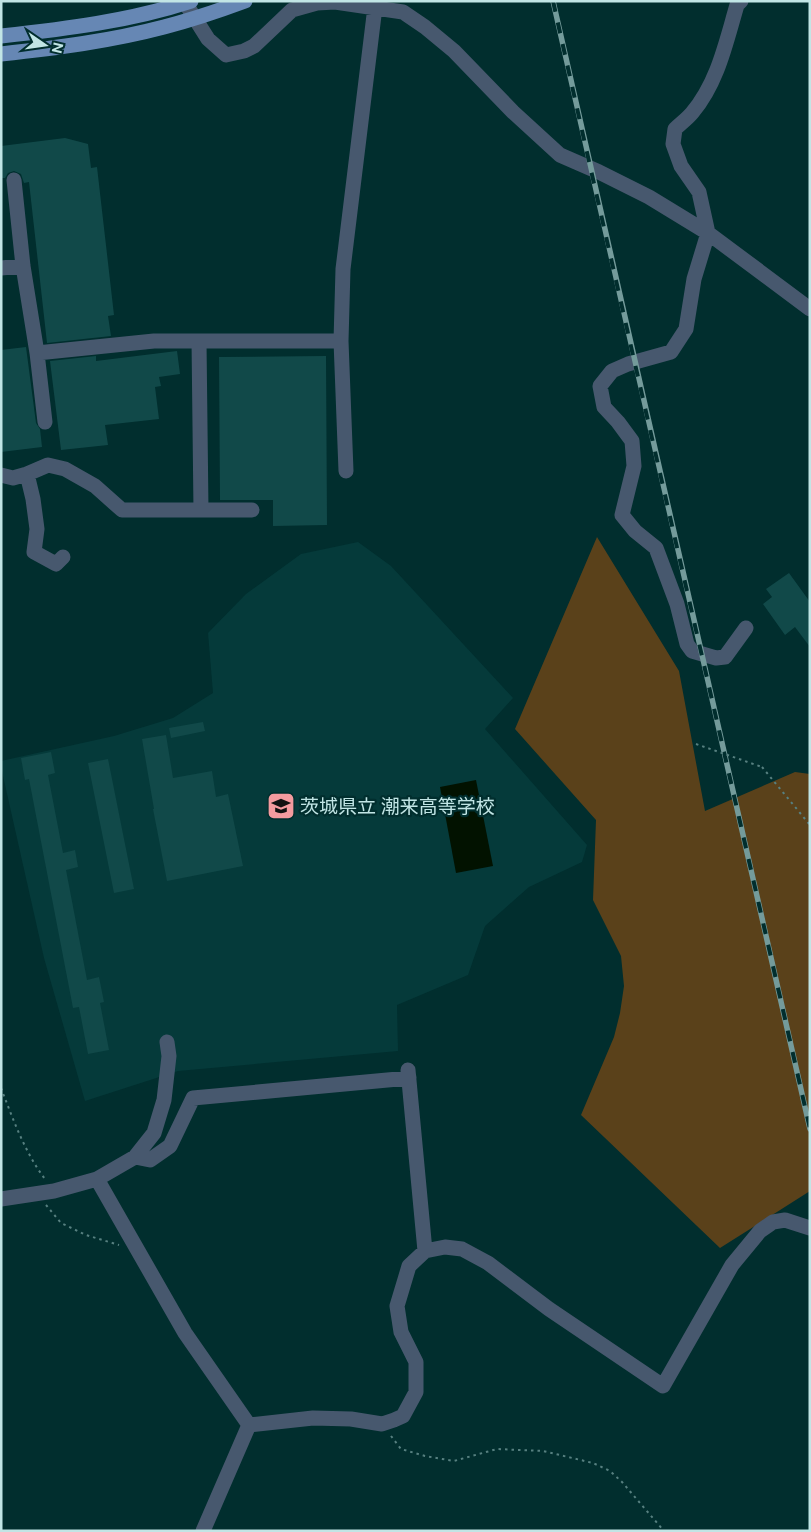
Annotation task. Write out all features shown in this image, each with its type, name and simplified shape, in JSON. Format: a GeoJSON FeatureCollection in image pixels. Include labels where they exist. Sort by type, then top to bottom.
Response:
{"type":"FeatureCollection","features":[{"type":"Feature","properties":{"kind":"main road"},"geometry":{"type":"LineString","coordinates":[[1,54],[52,49],[164,27],[245,1]]}},
{"type":"Feature","properties":{"kind":"main road"},"geometry":{"type":"LineString","coordinates":[[1,36],[68,29],[147,13],[187,2]]}},
{"type":"Feature","properties":{"kind":"street"},"geometry":{"type":"LineString","coordinates":[[741,1],[737,4],[721,60],[708,90],[692,113],[675,129],[673,144],[681,166],[699,192],[708,233],[694,279],[686,329],[671,352],[628,364],[612,371],[600,386],[604,408],[632,440],[634,466],[622,514],[635,531],[656,548],[677,604],[687,644],[692,651],[716,658],[724,657],[746,628]]}},
{"type":"Feature","properties":{"kind":"street"},"geometry":{"type":"LineString","coordinates":[[187,2],[208,39],[226,55],[244,51],[254,46],[292,10],[317,3],[335,2],[403,12],[454,51],[513,112],[560,155],[649,197],[708,233],[810,309]]}},
{"type":"Feature","properties":{"kind":"street"},"geometry":{"type":"LineString","coordinates":[[346,471],[341,341],[343,269],[374,7]]}},
{"type":"Feature","properties":{"kind":"street"},"geometry":{"type":"LineString","coordinates":[[14,180],[23,266],[37,353],[45,422]]}},
{"type":"Feature","properties":{"kind":"street"},"geometry":{"type":"LineString","coordinates":[[1,268],[23,266]]}},
{"type":"Feature","properties":{"kind":"street"},"geometry":{"type":"LineString","coordinates":[[37,353],[154,341],[341,341]]}},
{"type":"Feature","properties":{"kind":"street"},"geometry":{"type":"LineString","coordinates":[[199,341],[201,510]]}},
{"type":"Feature","properties":{"kind":"street"},"geometry":{"type":"LineString","coordinates":[[1,476],[12,478],[48,466],[64,469],[94,486],[122,510],[252,510]]}},
{"type":"Feature","properties":{"kind":"street"},"geometry":{"type":"LineString","coordinates":[[27,474],[37,529],[34,552],[56,564],[63,557]]}},
{"type":"Feature","properties":{"kind":"street"},"geometry":{"type":"LineString","coordinates":[[1,1199],[36,1195],[97,1179],[135,1157],[154,1133],[164,1100],[168,1056],[167,1042]]}},
{"type":"Feature","properties":{"kind":"street"},"geometry":{"type":"LineString","coordinates":[[135,1157],[150,1160],[170,1146],[193,1098],[409,1074],[425,1251]]}},
{"type":"Feature","properties":{"kind":"street"},"geometry":{"type":"LineString","coordinates":[[97,1179],[185,1333],[248,1425]]}},
{"type":"Feature","properties":{"kind":"street"},"geometry":{"type":"LineString","coordinates":[[248,1425],[314,1418],[351,1419],[382,1424],[403,1416],[416,1392],[416,1362],[401,1332],[397,1306],[409,1266],[425,1251],[445,1247],[462,1248],[488,1263],[549,1309],[662,1386],[732,1265],[760,1231],[773,1222],[785,1220],[810,1228]]}},
{"type":"Feature","properties":{"kind":"street"},"geometry":{"type":"LineString","coordinates":[[203,1531],[248,1425]]}},
{"type":"Feature","properties":{"kind":"path"},"geometry":{"type":"LineString","coordinates":[[696,744],[762,767],[810,825]]}},
{"type":"Feature","properties":{"kind":"path"},"geometry":{"type":"LineString","coordinates":[[1,1088],[14,1122],[36,1167],[54,1191]]}},
{"type":"Feature","properties":{"kind":"path"},"geometry":{"type":"LineString","coordinates":[[36,1195],[62,1222],[86,1235],[138,1251]]}},
{"type":"Feature","properties":{"kind":"path"},"geometry":{"type":"LineString","coordinates":[[382,1424],[401,1449],[425,1456],[454,1461],[496,1449],[543,1451],[593,1463],[610,1471],[622,1482],[664,1531]]}},
{"type":"Feature","properties":{"kind":"shaded area"},"geometry":{"type":"Polygon","coordinates":[[[597,537],[679,671],[705,811],[795,772],[810,774],[810,1191],[720,1248],[581,1115],[614,1037],[624,986],[621,956],[593,900],[596,820],[515,729],[597,537]]]}},
{"type":"Feature","properties":{"kind":"shaded area","name":"茨城県立 潮来高等学校"},"geometry":{"type":"Polygon","coordinates":[[[358,542],[391,566],[513,698],[485,729],[587,845],[582,862],[529,887],[485,926],[468,975],[397,1005],[398,1051],[178,1071],[85,1101],[44,958],[1,761],[114,736],[173,718],[213,693],[208,633],[246,594],[301,554],[358,542]]]}},
{"type":"Feature","properties":{"kind":"shaded area"},"geometry":{"type":"Polygon","coordinates":[[[476,780],[493,866],[456,873],[440,787],[476,780]]]}},
{"type":"Feature","properties":{"kind":"building"},"geometry":{"type":"Polygon","coordinates":[[[65,138],[88,144],[91,168],[97,167],[114,315],[108,316],[111,336],[47,343],[29,182],[24,183],[21,174],[14,171],[8,173],[5,178],[1,178],[1,146],[65,138]]]}},
{"type":"Feature","properties":{"kind":"building"},"geometry":{"type":"Polygon","coordinates":[[[26,347],[36,423],[40,429],[42,447],[1,452],[1,350],[26,347]]]}},
{"type":"Feature","properties":{"kind":"building"},"geometry":{"type":"Polygon","coordinates":[[[177,351],[180,374],[159,377],[161,386],[155,387],[159,419],[105,425],[108,445],[61,450],[50,361],[96,356],[96,361],[177,351]]]}},
{"type":"Feature","properties":{"kind":"building"},"geometry":{"type":"Polygon","coordinates":[[[326,356],[327,525],[273,526],[273,500],[220,500],[219,357],[326,356]]]}},
{"type":"Feature","properties":{"kind":"building"},"geometry":{"type":"Polygon","coordinates":[[[789,573],[810,602],[810,647],[795,627],[785,635],[763,604],[772,597],[766,589],[789,573]]]}},
{"type":"Feature","properties":{"kind":"building"},"geometry":{"type":"Polygon","coordinates":[[[203,722],[205,731],[171,738],[169,728],[203,722]]]}},
{"type":"Feature","properties":{"kind":"building"},"geometry":{"type":"Polygon","coordinates":[[[166,735],[173,778],[212,771],[216,797],[228,794],[243,866],[167,881],[142,739],[166,735]]]}},
{"type":"Feature","properties":{"kind":"building"},"geometry":{"type":"Polygon","coordinates":[[[51,752],[55,773],[48,775],[63,853],[75,850],[78,867],[66,870],[87,980],[99,977],[104,1002],[100,1003],[109,1050],[88,1054],[79,1007],[73,1008],[29,779],[25,780],[21,758],[51,752]]]}},
{"type":"Feature","properties":{"kind":"building"},"geometry":{"type":"Polygon","coordinates":[[[108,759],[134,889],[114,893],[88,763],[108,759]]]}},
{"type":"Feature","properties":{"kind":"railway"},"geometry":{"type":"LineString","coordinates":[[553,1],[810,1129]]}},
{"type":"Feature","properties":{"kind":"place","name":"茨城県立 潮来高等学校"},"geometry":{"type":"Point","coordinates":[281,806]}}]}
